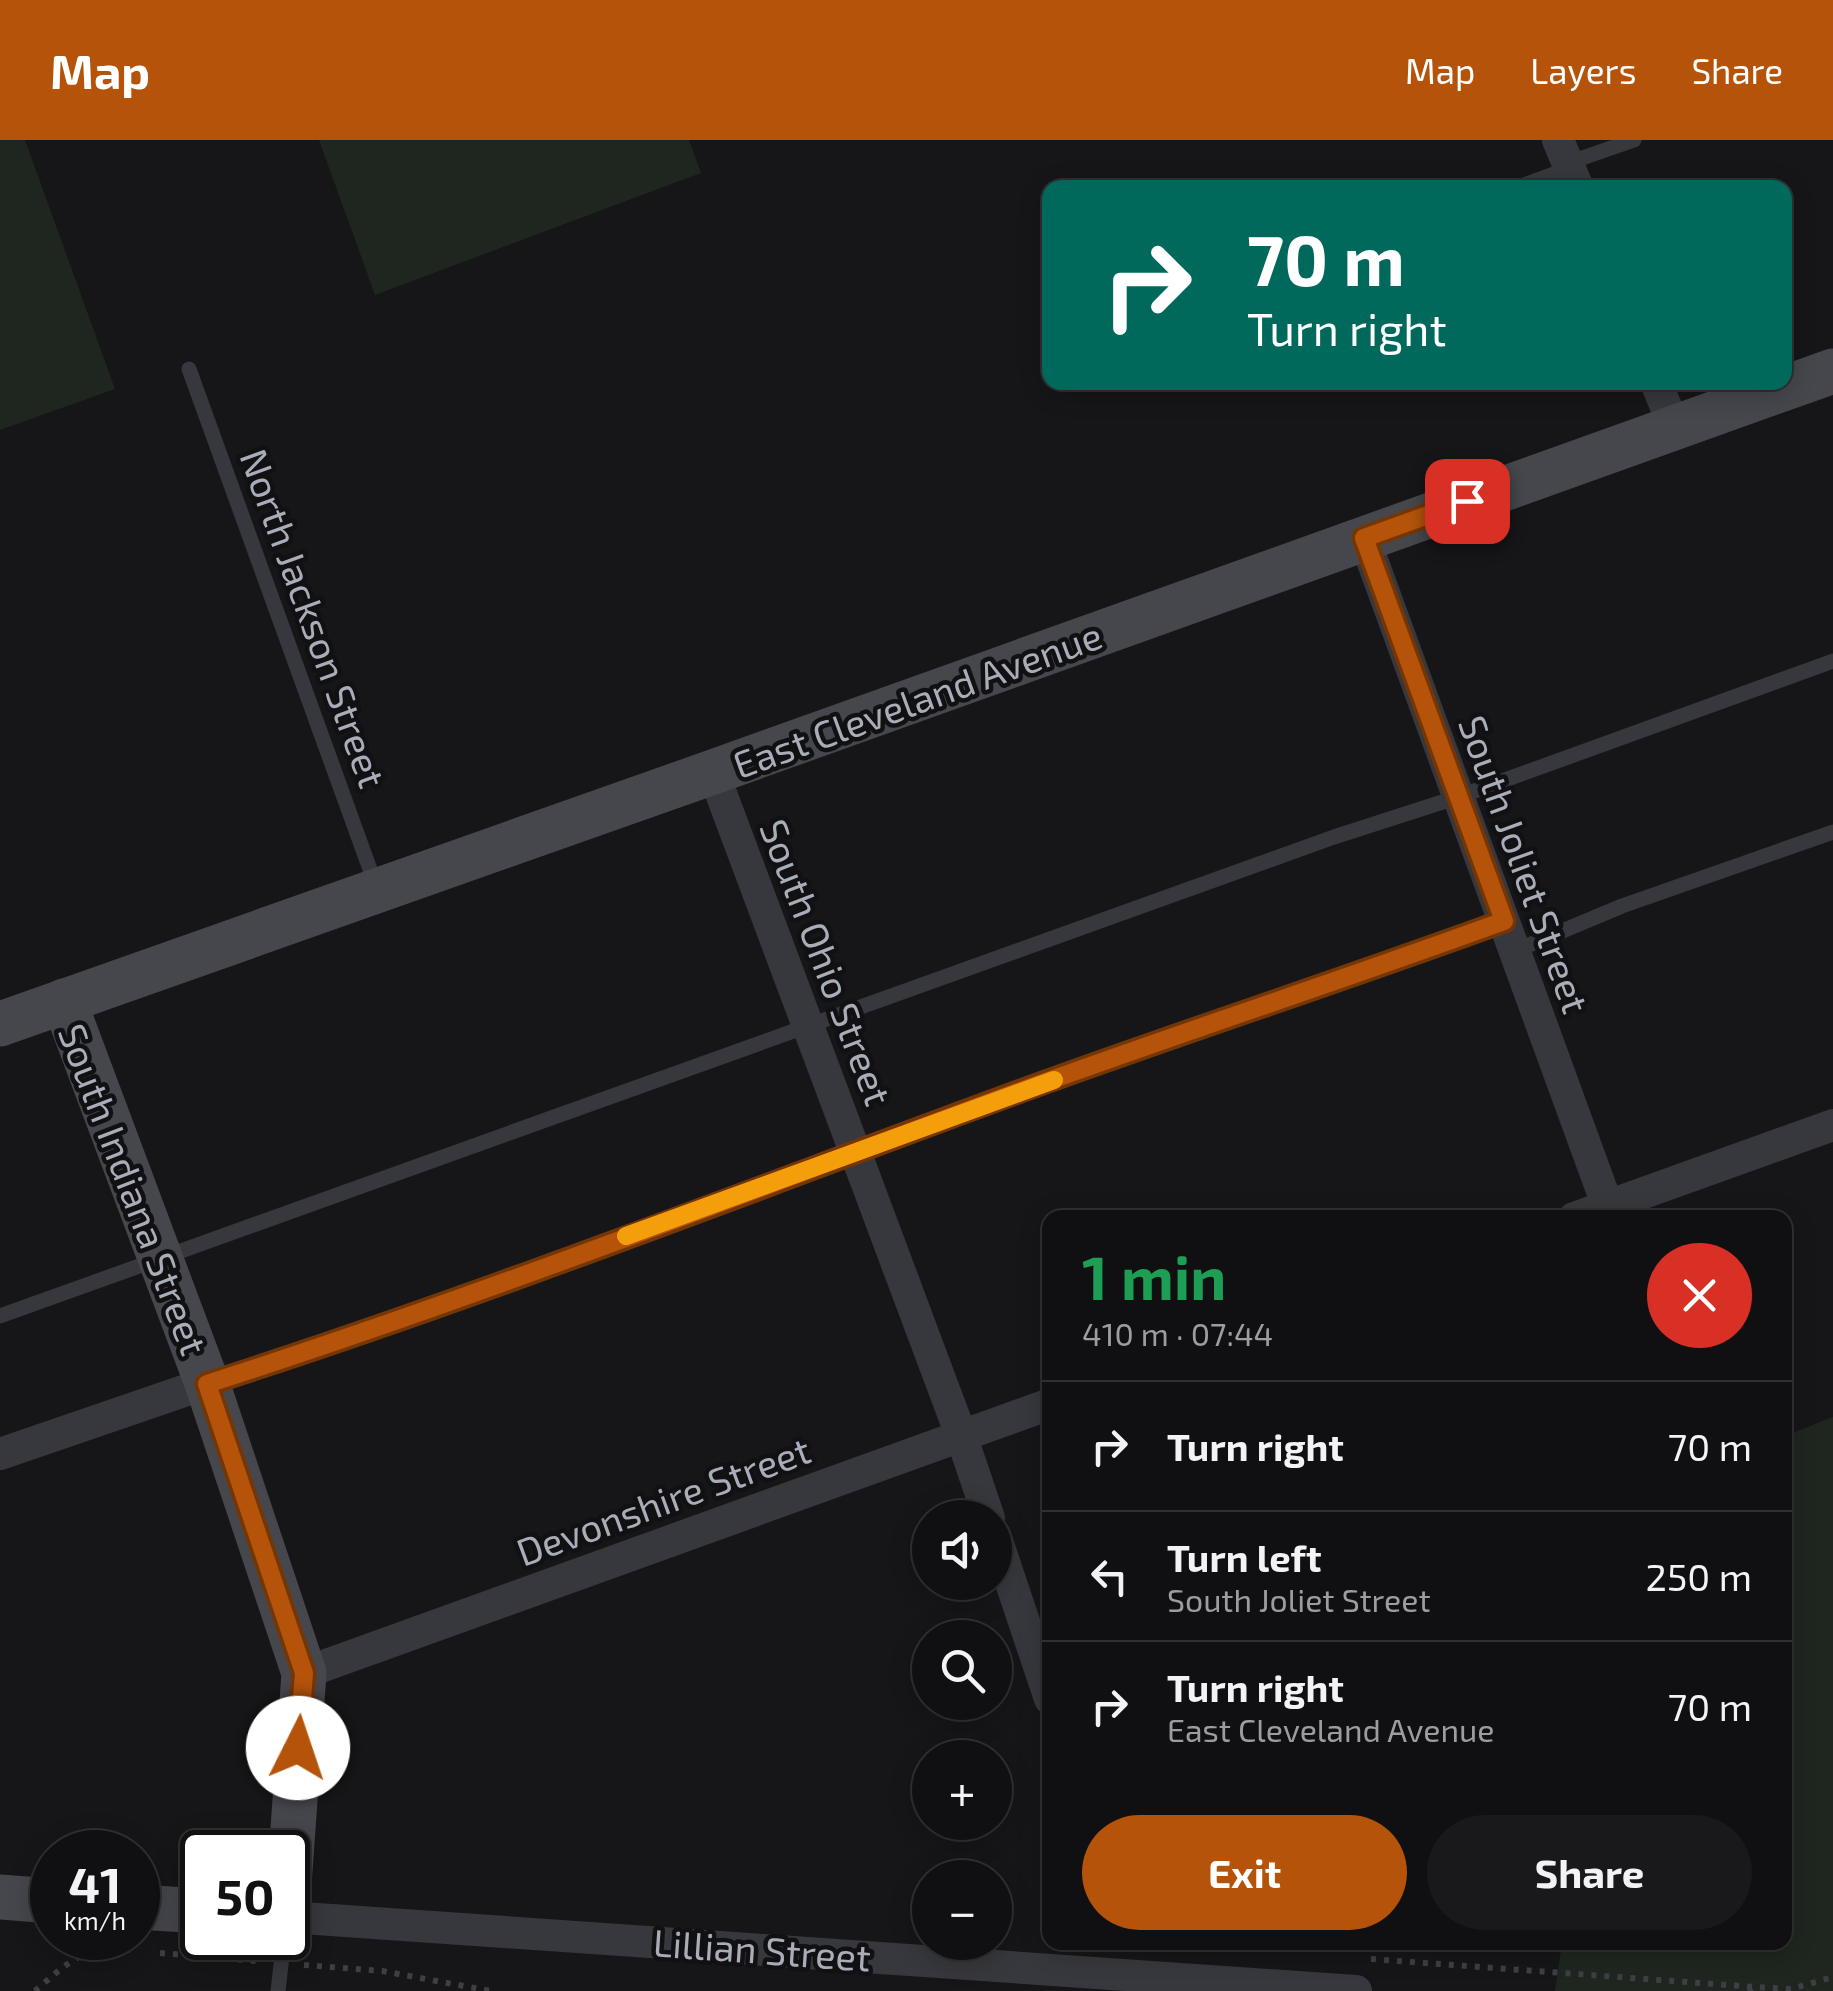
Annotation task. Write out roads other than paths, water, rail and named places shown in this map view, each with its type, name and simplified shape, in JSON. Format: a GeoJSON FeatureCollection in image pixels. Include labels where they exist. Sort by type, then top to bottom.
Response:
{"type":"FeatureCollection","features":[{"type":"Feature","properties":{"kind":"main road","name":"East Cleveland Avenue"},"geometry":{"type":"LineString","coordinates":[[1792,385],[1833,371]]}},
{"type":"Feature","properties":{"kind":"main road","name":"East Cleveland Avenue"},"geometry":{"type":"LineString","coordinates":[[0,1024],[1779,390]]}},
{"type":"Feature","properties":{"kind":"main road","name":"South Indiana Street"},"geometry":{"type":"LineString","coordinates":[[64,1001],[207,1384],[304,1673],[293,1830]]}},
{"type":"Feature","properties":{"kind":"main road"},"geometry":{"type":"LineString","coordinates":[[0,1897],[30,1899]]}},
{"type":"Feature","properties":{"kind":"street"},"geometry":{"type":"LineString","coordinates":[[1659,390],[1674,427]]}},
{"type":"Feature","properties":{"kind":"street","name":"South Joliet Street"},"geometry":{"type":"LineString","coordinates":[[1364,538],[1608,1210]]}},
{"type":"Feature","properties":{"kind":"street","name":"South Ohio Street"},"geometry":{"type":"LineString","coordinates":[[713,772],[983,1500]]}},
{"type":"Feature","properties":{"kind":"street"},"geometry":{"type":"LineString","coordinates":[[1614,1210],[1833,1126]]}},
{"type":"Feature","properties":{"kind":"street"},"geometry":{"type":"LineString","coordinates":[[0,1454],[207,1384]]}},
{"type":"Feature","properties":{"kind":"street","name":"Devonshire Street"},"geometry":{"type":"LineString","coordinates":[[304,1673],[1042,1407]]}},
{"type":"Feature","properties":{"kind":"street"},"geometry":{"type":"LineString","coordinates":[[1012,1586],[1042,1674]]}},
{"type":"Feature","properties":{"kind":"street","name":"Lillian Street"},"geometry":{"type":"LineString","coordinates":[[310,1918],[1050,1956],[1356,1991]]}},
{"type":"Feature","properties":{"kind":"lane"},"geometry":{"type":"LineString","coordinates":[[1534,180],[1634,140]]}},
{"type":"Feature","properties":{"kind":"lane","name":"North Jackson Street"},"geometry":{"type":"LineString","coordinates":[[189,369],[378,890]]}},
{"type":"Feature","properties":{"kind":"lane"},"geometry":{"type":"LineString","coordinates":[[0,1316],[1833,661]]}},
{"type":"Feature","properties":{"kind":"lane"},"geometry":{"type":"LineString","coordinates":[[207,1384],[315,1349],[1019,1092],[1509,936],[1622,906],[1833,832]]}},
{"type":"Feature","properties":{"kind":"lane"},"geometry":{"type":"LineString","coordinates":[[278,1991],[282,1960]]}}]}
